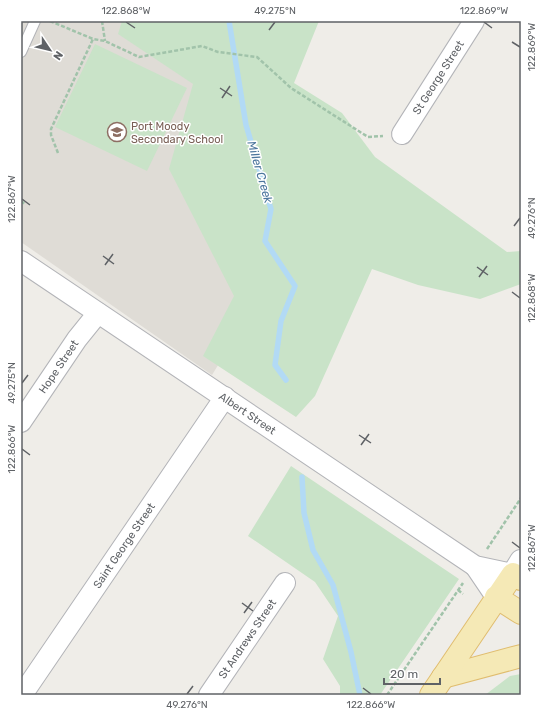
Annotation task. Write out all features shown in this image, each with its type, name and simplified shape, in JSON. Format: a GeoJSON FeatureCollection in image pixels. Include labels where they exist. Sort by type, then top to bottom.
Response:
{"type":"FeatureCollection","features":[{"type":"Feature","properties":{"kind":"main road"},"geometry":{"type":"LineString","coordinates":[[431,695],[496,597],[518,571]]}},
{"type":"Feature","properties":{"kind":"main road"},"geometry":{"type":"LineString","coordinates":[[496,597],[521,613]]}},
{"type":"Feature","properties":{"kind":"main road"},"geometry":{"type":"LineString","coordinates":[[443,677],[521,656]]}},
{"type":"Feature","properties":{"kind":"street","name":"St George Street"},"geometry":{"type":"LineString","coordinates":[[402,134],[474,21]]}},
{"type":"Feature","properties":{"kind":"street","name":"Albert Street"},"geometry":{"type":"LineString","coordinates":[[21,261],[475,566],[496,597]]}},
{"type":"Feature","properties":{"kind":"street","name":"Hope Street"},"geometry":{"type":"LineString","coordinates":[[21,422],[77,339],[98,312]]}},
{"type":"Feature","properties":{"kind":"street","name":"Saint George Street"},"geometry":{"type":"LineString","coordinates":[[22,695],[225,397]]}},
{"type":"Feature","properties":{"kind":"street","name":"Albert Street"},"geometry":{"type":"LineString","coordinates":[[475,566],[518,571]]}},
{"type":"Feature","properties":{"kind":"street","name":"St Andrews Street"},"geometry":{"type":"LineString","coordinates":[[209,695],[285,583]]}},
{"type":"Feature","properties":{"kind":"lane"},"geometry":{"type":"LineString","coordinates":[[21,52],[35,21]]}},
{"type":"Feature","properties":{"kind":"path"},"geometry":{"type":"LineString","coordinates":[[50,21],[139,57],[202,46],[218,52],[257,57],[291,88],[368,137],[402,134]]}},
{"type":"Feature","properties":{"kind":"path"},"geometry":{"type":"LineString","coordinates":[[102,21],[105,42]]}},
{"type":"Feature","properties":{"kind":"path"},"geometry":{"type":"LineString","coordinates":[[58,153],[51,135],[51,128],[93,39]]}},
{"type":"Feature","properties":{"kind":"path"},"geometry":{"type":"LineString","coordinates":[[21,201],[25,204]]}},
{"type":"Feature","properties":{"kind":"path"},"geometry":{"type":"LineString","coordinates":[[494,539],[521,498]]}},
{"type":"Feature","properties":{"kind":"path"},"geometry":{"type":"LineString","coordinates":[[387,695],[461,585]]}},
{"type":"Feature","properties":{"kind":"path"},"geometry":{"type":"LineString","coordinates":[[458,590],[463,594]]}},
{"type":"Feature","properties":{"kind":"shaded area","name":"Port Moody Secondary School"},"geometry":{"type":"Polygon","coordinates":[[[21,21],[191,21],[251,311],[212,375],[21,242],[21,21]]]}},
{"type":"Feature","properties":{"kind":"green space"},"geometry":{"type":"Polygon","coordinates":[[[122,21],[319,21],[294,83],[342,113],[375,157],[507,252],[521,251],[521,284],[480,299],[418,285],[372,269],[315,396],[296,417],[203,356],[234,296],[169,169],[193,84],[118,34],[122,21]]]}},
{"type":"Feature","properties":{"kind":"green space"},"geometry":{"type":"Polygon","coordinates":[[[95,44],[187,88],[147,171],[55,127],[95,44]]]}},
{"type":"Feature","properties":{"kind":"green space"},"geometry":{"type":"Polygon","coordinates":[[[291,466],[459,579],[380,695],[340,695],[340,686],[323,659],[338,616],[315,582],[248,536],[291,466]]]}},
{"type":"Feature","properties":{"kind":"green space"},"geometry":{"type":"Polygon","coordinates":[[[521,674],[521,695],[485,695],[510,676],[521,674]]]}},
{"type":"Feature","properties":{"kind":"waterway","name":"Miller Creek"},"geometry":{"type":"LineString","coordinates":[[229,21],[246,125],[271,209],[265,241],[295,286],[281,321],[275,365],[286,380]]}},
{"type":"Feature","properties":{"kind":"waterway"},"geometry":{"type":"LineString","coordinates":[[302,477],[304,513],[313,550],[333,585],[351,652],[360,695]]}},
{"type":"Feature","properties":{"kind":"place","name":"Port Moody Secondary School"},"geometry":{"type":"Point","coordinates":[117,132]}}]}
